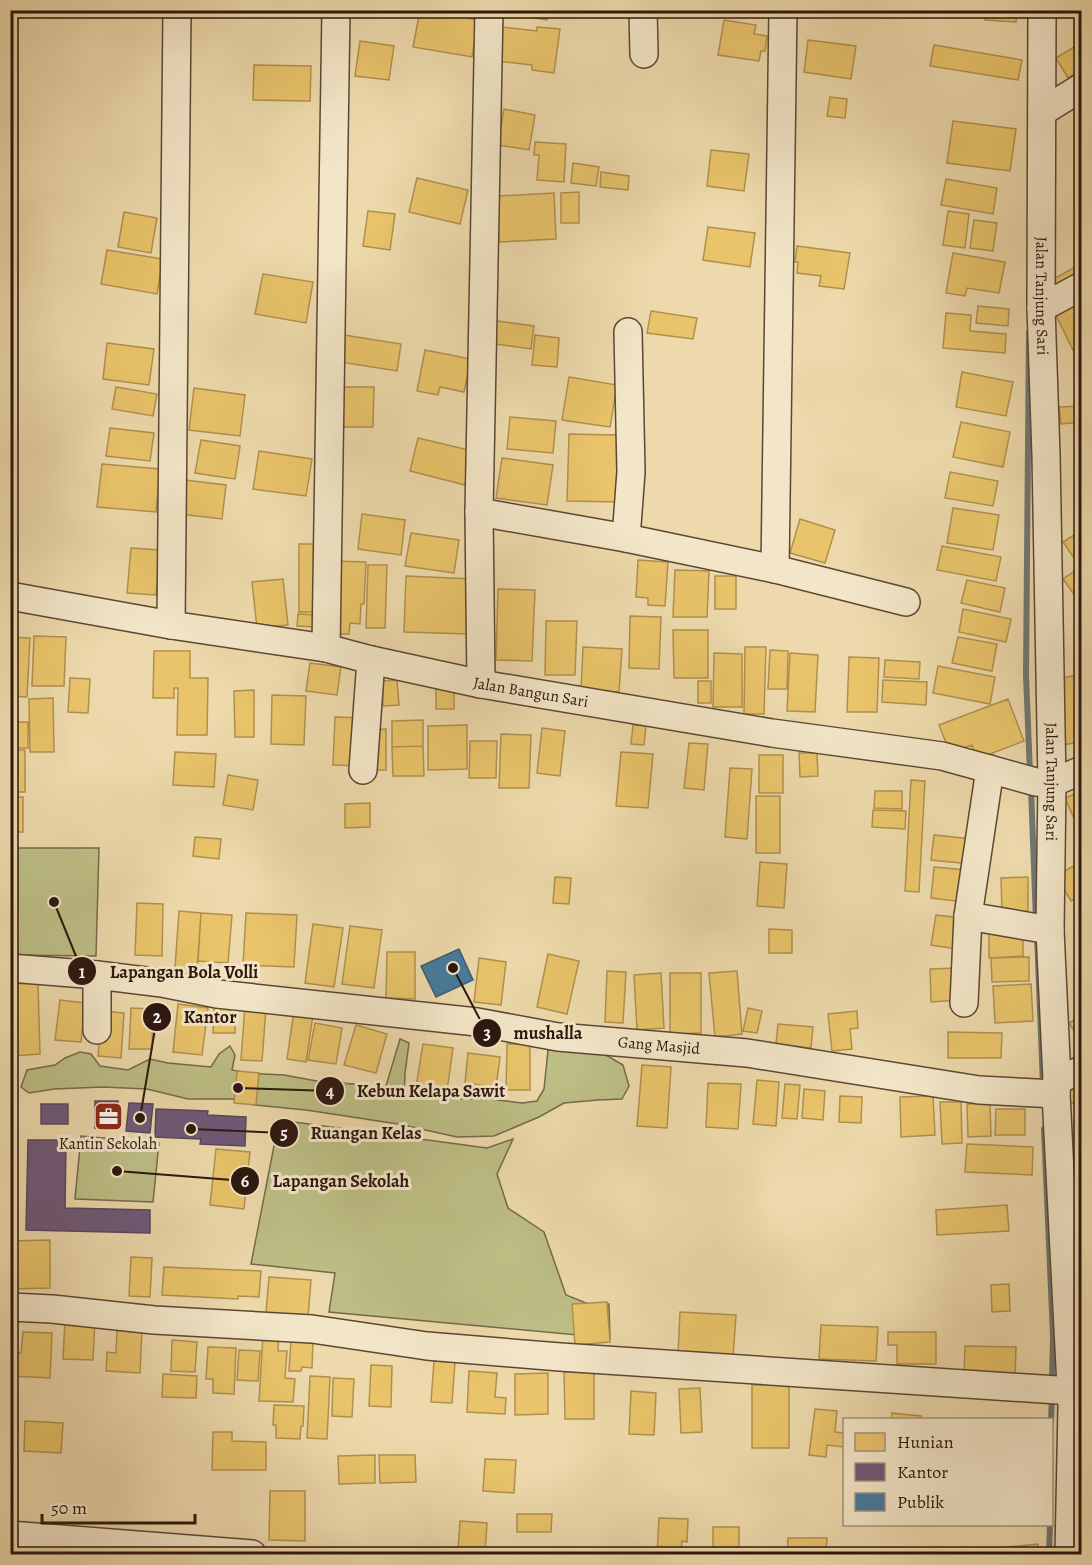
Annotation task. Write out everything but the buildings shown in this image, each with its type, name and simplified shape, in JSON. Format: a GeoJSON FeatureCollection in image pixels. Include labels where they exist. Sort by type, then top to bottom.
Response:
{"type":"FeatureCollection","features":[{"type":"Feature","properties":{"kind":"street"},"geometry":{"type":"LineString","coordinates":[[171,625],[177,10]]}},
{"type":"Feature","properties":{"kind":"street"},"geometry":{"type":"LineString","coordinates":[[326,648],[336,10]]}},
{"type":"Feature","properties":{"kind":"street"},"geometry":{"type":"LineString","coordinates":[[481,684],[479,512],[489,10]]}},
{"type":"Feature","properties":{"kind":"street"},"geometry":{"type":"LineString","coordinates":[[643,10],[644,54]]}},
{"type":"Feature","properties":{"kind":"street"},"geometry":{"type":"LineString","coordinates":[[775,569],[783,10]]}},
{"type":"Feature","properties":{"kind":"street","name":"Jalan Tanjung Sari"},"geometry":{"type":"LineString","coordinates":[[1042,10],[1041,308],[1046,455],[1037,782],[1041,929],[1065,1081],[1069,1554]]}},
{"type":"Feature","properties":{"kind":"street"},"geometry":{"type":"LineString","coordinates":[[1042,112],[1082,87]]}},
{"type":"Feature","properties":{"kind":"street"},"geometry":{"type":"LineString","coordinates":[[1041,308],[1082,286]]}},
{"type":"Feature","properties":{"kind":"street"},"geometry":{"type":"LineString","coordinates":[[626,538],[631,472],[628,332]]}},
{"type":"Feature","properties":{"kind":"street"},"geometry":{"type":"LineString","coordinates":[[479,512],[626,538],[775,569],[906,602]]}},
{"type":"Feature","properties":{"kind":"street","name":"Jalan Bangun Sari"},"geometry":{"type":"LineString","coordinates":[[10,596],[171,625],[326,648],[481,684],[772,733],[942,756],[1037,782]]}},
{"type":"Feature","properties":{"kind":"street"},"geometry":{"type":"LineString","coordinates":[[363,770],[371,660]]}},
{"type":"Feature","properties":{"kind":"street"},"geometry":{"type":"LineString","coordinates":[[964,1003],[968,916],[990,769]]}},
{"type":"Feature","properties":{"kind":"street"},"geometry":{"type":"LineString","coordinates":[[1037,782],[1082,770]]}},
{"type":"Feature","properties":{"kind":"street"},"geometry":{"type":"LineString","coordinates":[[968,916],[1041,929]]}},
{"type":"Feature","properties":{"kind":"street","name":"Gang Masjid"},"geometry":{"type":"LineString","coordinates":[[10,968],[97,975],[162,983],[217,994],[477,1022],[558,1037],[747,1053],[979,1090],[1065,1081]]}},
{"type":"Feature","properties":{"kind":"street"},"geometry":{"type":"LineString","coordinates":[[97,975],[97,1030]]}},
{"type":"Feature","properties":{"kind":"street"},"geometry":{"type":"LineString","coordinates":[[10,1307],[154,1320],[312,1329],[427,1346],[1068,1395]]}},
{"type":"Feature","properties":{"kind":"street"},"geometry":{"type":"LineString","coordinates":[[10,1535],[252,1554]]}},
{"type":"Feature","properties":{"kind":"green space"},"geometry":{"type":"Polygon","coordinates":[[[11,848],[99,848],[96,956],[11,955],[11,848]]]}},
{"type":"Feature","properties":{"kind":"green space"},"geometry":{"type":"Polygon","coordinates":[[[400,1039],[409,1043],[404,1098],[490,1099],[522,1103],[537,1101],[544,1089],[548,1050],[601,1052],[623,1065],[629,1086],[622,1099],[564,1103],[539,1117],[494,1136],[457,1137],[398,1124],[255,1105],[233,1099],[188,1099],[147,1089],[103,1087],[54,1089],[29,1093],[21,1087],[27,1070],[55,1065],[80,1052],[91,1054],[100,1066],[128,1070],[150,1059],[211,1067],[219,1054],[230,1046],[235,1055],[232,1070],[354,1084],[373,1092],[386,1086],[400,1039]]]}},
{"type":"Feature","properties":{"kind":"green space"},"geometry":{"type":"Polygon","coordinates":[[[279,1120],[487,1148],[513,1139],[497,1174],[508,1208],[544,1232],[566,1295],[596,1307],[609,1304],[610,1338],[329,1312],[335,1273],[251,1264],[279,1120]]]}},
{"type":"Feature","properties":{"kind":"green space"},"geometry":{"type":"Polygon","coordinates":[[[81,1136],[159,1143],[153,1202],[75,1199],[81,1136]]]}},
{"type":"Feature","properties":{"kind":"waterway"},"geometry":{"type":"LineString","coordinates":[[1029,332],[1026,675],[1030,774]]}},
{"type":"Feature","properties":{"kind":"waterway"},"geometry":{"type":"LineString","coordinates":[[1031,788],[1036,921]]}},
{"type":"Feature","properties":{"kind":"waterway"},"geometry":{"type":"LineString","coordinates":[[1037,934],[1043,1086]]}},
{"type":"Feature","properties":{"kind":"waterway"},"geometry":{"type":"LineString","coordinates":[[1044,1129],[1053,1336],[1052,1383]]}},
{"type":"Feature","properties":{"kind":"waterway"},"geometry":{"type":"LineString","coordinates":[[1051,1418],[1052,1396]]}},
{"type":"Feature","properties":{"kind":"waterway"},"geometry":{"type":"LineString","coordinates":[[1049,1554],[1050,1526]]}},
{"type":"Feature","properties":{"kind":"place","name":"Lapangan Bola Volli"},"geometry":{"type":"Point","coordinates":[54,902]}},
{"type":"Feature","properties":{"kind":"place","name":"mushalla"},"geometry":{"type":"Point","coordinates":[453,968]}},
{"type":"Feature","properties":{"kind":"place","name":"Kebun Kelapa Sawit"},"geometry":{"type":"Point","coordinates":[238,1088]}},
{"type":"Feature","properties":{"kind":"place","name":"Kantin Sekolah"},"geometry":{"type":"Point","coordinates":[108,1116]}},
{"type":"Feature","properties":{"kind":"place","name":"Kantor"},"geometry":{"type":"Point","coordinates":[140,1118]}},
{"type":"Feature","properties":{"kind":"place","name":"Ruangan Kelas"},"geometry":{"type":"Point","coordinates":[191,1129]}},
{"type":"Feature","properties":{"kind":"place","name":"Lapangan Sekolah"},"geometry":{"type":"Point","coordinates":[117,1171]}}]}
